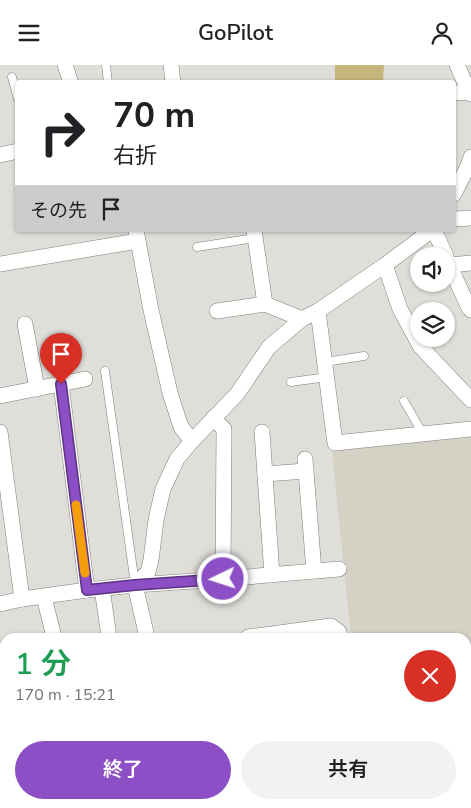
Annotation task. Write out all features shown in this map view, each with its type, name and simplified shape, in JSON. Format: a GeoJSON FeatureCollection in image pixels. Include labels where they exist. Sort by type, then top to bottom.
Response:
{"type":"FeatureCollection","features":[{"type":"Feature","properties":{"kind":"street"},"geometry":{"type":"LineString","coordinates":[[65,65],[70,80]]}},
{"type":"Feature","properties":{"kind":"street"},"geometry":{"type":"LineString","coordinates":[[171,65],[173,80]]}},
{"type":"Feature","properties":{"kind":"street"},"geometry":{"type":"LineString","coordinates":[[457,65],[465,93]]}},
{"type":"Feature","properties":{"kind":"street"},"geometry":{"type":"LineString","coordinates":[[0,155],[15,152]]}},
{"type":"Feature","properties":{"kind":"street"},"geometry":{"type":"LineString","coordinates":[[456,191],[467,175],[471,157]]}},
{"type":"Feature","properties":{"kind":"street"},"geometry":{"type":"LineString","coordinates":[[456,219],[471,217]]}},
{"type":"Feature","properties":{"kind":"street"},"geometry":{"type":"LineString","coordinates":[[135,585],[148,572],[162,489],[177,459],[237,393],[269,347],[302,319],[318,311],[430,232]]}},
{"type":"Feature","properties":{"kind":"street"},"geometry":{"type":"LineString","coordinates":[[434,232],[441,247]]}},
{"type":"Feature","properties":{"kind":"street"},"geometry":{"type":"LineString","coordinates":[[254,234],[265,305]]}},
{"type":"Feature","properties":{"kind":"street"},"geometry":{"type":"LineString","coordinates":[[0,264],[137,236],[150,310],[170,393],[181,427],[192,441]]}},
{"type":"Feature","properties":{"kind":"street"},"geometry":{"type":"LineString","coordinates":[[455,261],[471,263]]}},
{"type":"Feature","properties":{"kind":"street"},"geometry":{"type":"LineString","coordinates":[[385,265],[400,309],[420,346],[471,400]]}},
{"type":"Feature","properties":{"kind":"street"},"geometry":{"type":"LineString","coordinates":[[455,277],[471,310]]}},
{"type":"Feature","properties":{"kind":"street"},"geometry":{"type":"LineString","coordinates":[[217,311],[265,305],[302,319]]}},
{"type":"Feature","properties":{"kind":"street"},"geometry":{"type":"LineString","coordinates":[[318,311],[335,443],[471,429]]}},
{"type":"Feature","properties":{"kind":"street"},"geometry":{"type":"LineString","coordinates":[[25,324],[36,389]]}},
{"type":"Feature","properties":{"kind":"street"},"geometry":{"type":"LineString","coordinates":[[0,396],[85,379]]}},
{"type":"Feature","properties":{"kind":"street"},"geometry":{"type":"LineString","coordinates":[[61,384],[94,589],[108,633]]}},
{"type":"Feature","properties":{"kind":"street"},"geometry":{"type":"LineString","coordinates":[[213,418],[224,429],[223,579]]}},
{"type":"Feature","properties":{"kind":"street"},"geometry":{"type":"LineString","coordinates":[[0,431],[22,599]]}},
{"type":"Feature","properties":{"kind":"street"},"geometry":{"type":"LineString","coordinates":[[262,432],[272,575]]}},
{"type":"Feature","properties":{"kind":"street"},"geometry":{"type":"LineString","coordinates":[[265,474],[306,465],[314,571]]}},
{"type":"Feature","properties":{"kind":"street"},"geometry":{"type":"LineString","coordinates":[[0,604],[94,589],[339,569]]}},
{"type":"Feature","properties":{"kind":"street"},"geometry":{"type":"LineString","coordinates":[[135,585],[145,633]]}},
{"type":"Feature","properties":{"kind":"street"},"geometry":{"type":"LineString","coordinates":[[44,597],[53,633]]}},
{"type":"Feature","properties":{"kind":"street"},"geometry":{"type":"LineString","coordinates":[[278,633],[331,626],[339,633]]}},
{"type":"Feature","properties":{"kind":"lane"},"geometry":{"type":"LineString","coordinates":[[106,65],[108,80]]}},
{"type":"Feature","properties":{"kind":"lane"},"geometry":{"type":"LineString","coordinates":[[12,77],[15,88]]}},
{"type":"Feature","properties":{"kind":"lane"},"geometry":{"type":"LineString","coordinates":[[197,247],[254,234]]}},
{"type":"Feature","properties":{"kind":"lane"},"geometry":{"type":"LineString","coordinates":[[291,382],[364,356]]}},
{"type":"Feature","properties":{"kind":"lane"},"geometry":{"type":"LineString","coordinates":[[105,371],[135,585]]}},
{"type":"Feature","properties":{"kind":"lane"},"geometry":{"type":"LineString","coordinates":[[404,401],[423,434]]}},
{"type":"Feature","properties":{"kind":"shaded area"},"geometry":{"type":"Polygon","coordinates":[[[335,65],[384,65],[383,80],[335,80],[335,65]]]}},
{"type":"Feature","properties":{"kind":"shaded area"},"geometry":{"type":"Polygon","coordinates":[[[471,435],[471,633],[351,633],[332,450],[471,435]]]}},
{"type":"Feature","properties":{"kind":"slow traffic"},"geometry":{"type":"LineString","coordinates":[[76,505],[85,573]]}},
{"type":"Feature","properties":{"kind":"route"},"geometry":{"type":"LineString","coordinates":[[61,384],[87,590],[223,579]]}}]}
